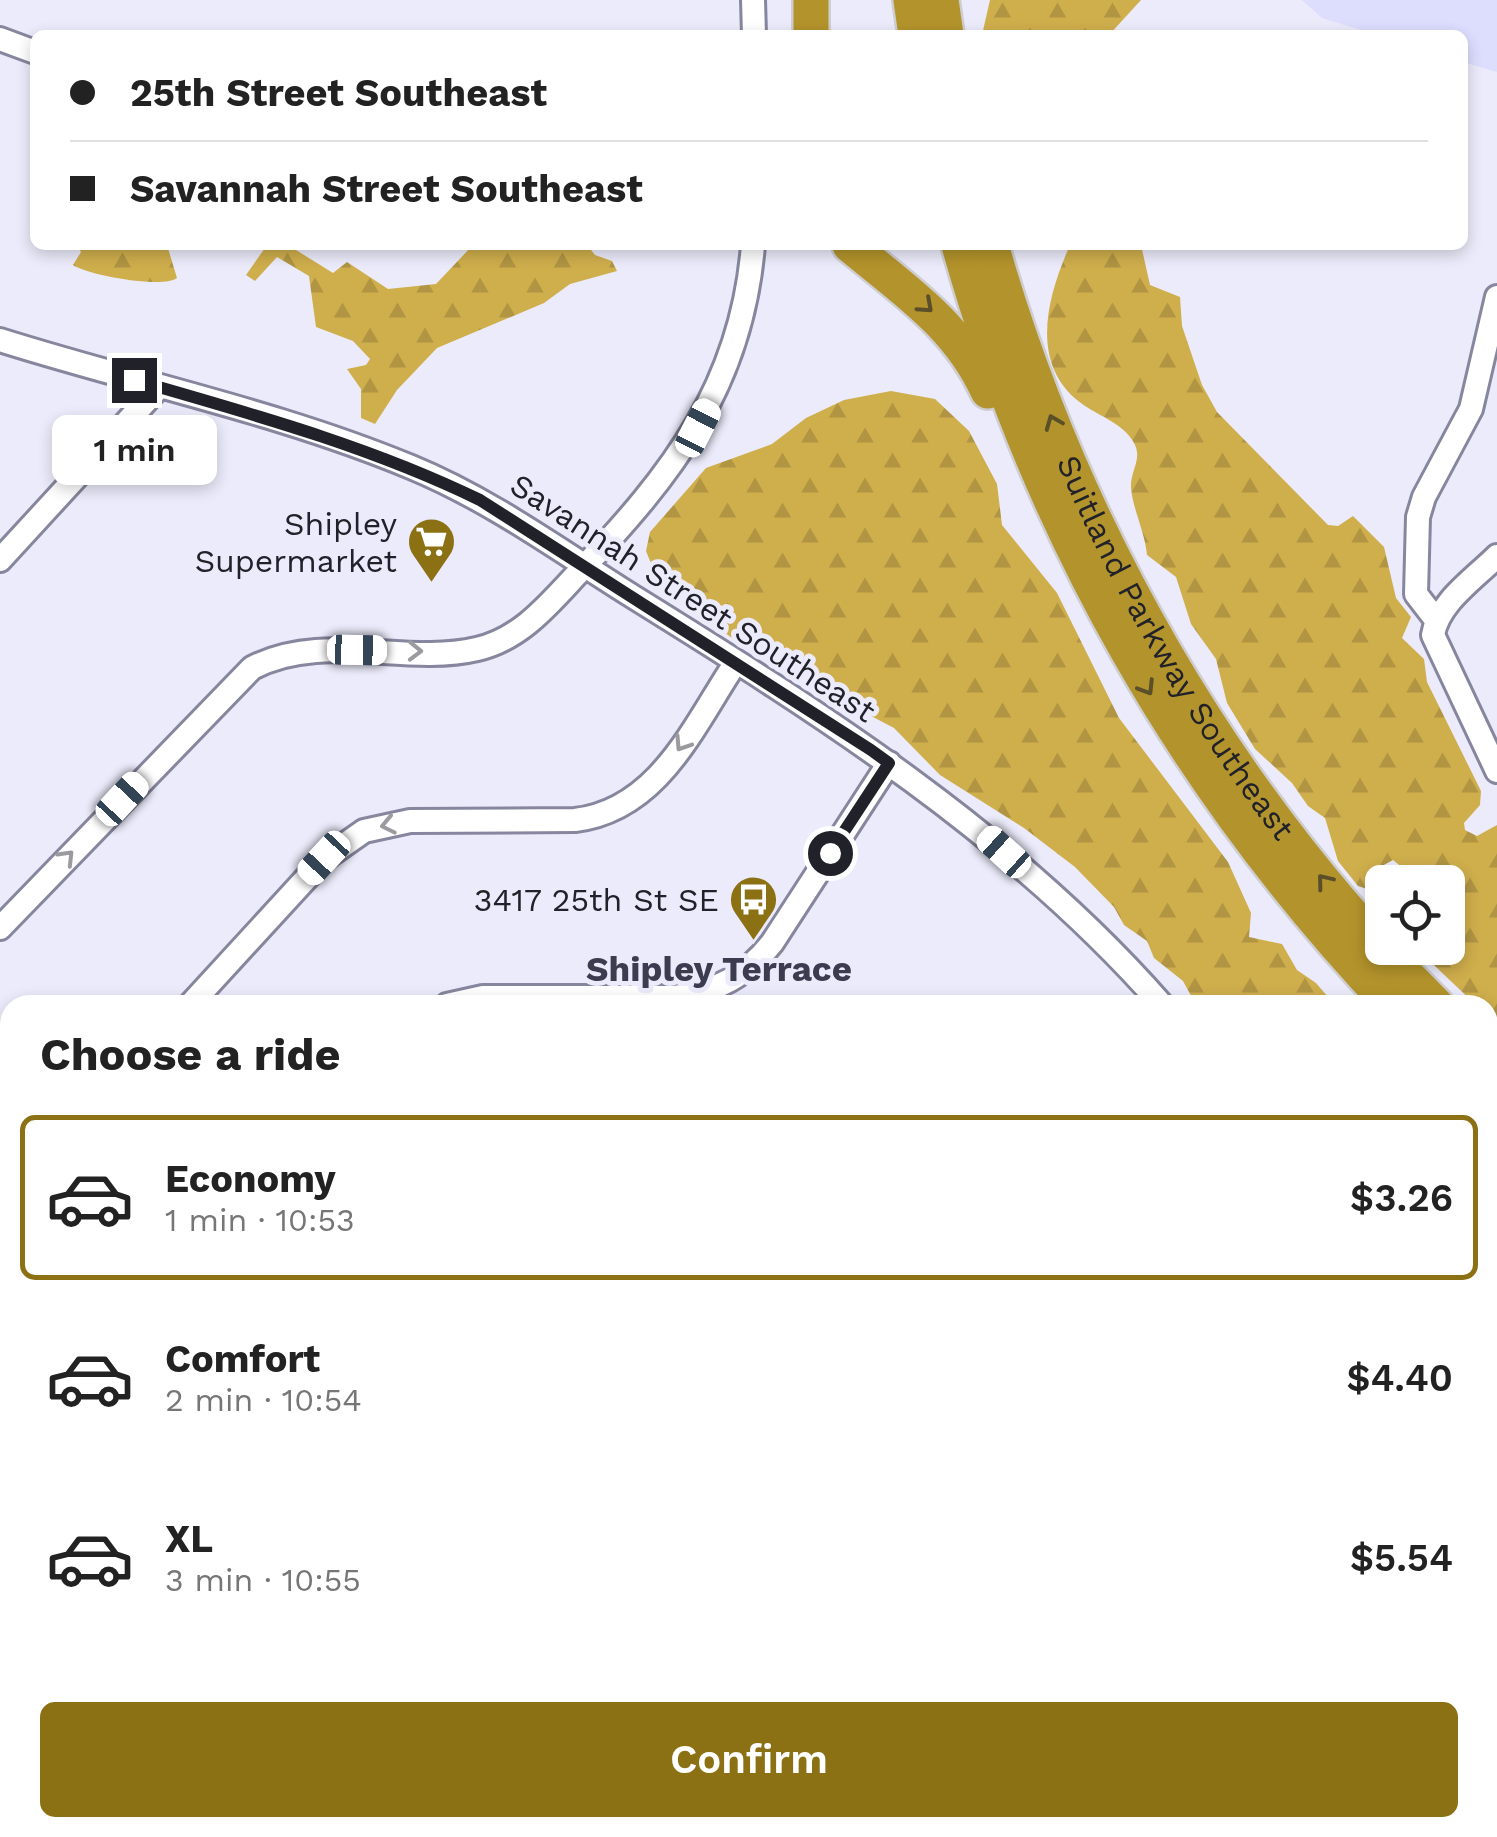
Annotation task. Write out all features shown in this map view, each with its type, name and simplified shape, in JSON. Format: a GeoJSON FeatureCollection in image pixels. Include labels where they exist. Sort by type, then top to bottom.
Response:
{"type":"FeatureCollection","features":[{"type":"Feature","properties":{"kind":"highway"},"geometry":{"type":"LineString","coordinates":[[811,0],[811,30]]}},
{"type":"Feature","properties":{"kind":"highway"},"geometry":{"type":"LineString","coordinates":[[896,0],[899,30]]}},
{"type":"Feature","properties":{"kind":"highway"},"geometry":{"type":"LineString","coordinates":[[911,0],[915,30]]}},
{"type":"Feature","properties":{"kind":"highway"},"geometry":{"type":"LineString","coordinates":[[941,0],[945,30]]}},
{"type":"Feature","properties":{"kind":"highway"},"geometry":{"type":"LineString","coordinates":[[856,250],[926,305],[969,356],[1051,538],[1117,636]]}},
{"type":"Feature","properties":{"kind":"highway","name":"Suitland Parkway Southeast"},"geometry":{"type":"LineString","coordinates":[[961,250],[996,365],[1033,463],[1117,636],[1184,746],[1255,847],[1383,995]]}},
{"type":"Feature","properties":{"kind":"highway","name":"Suitland Parkway Southeast"},"geometry":{"type":"LineString","coordinates":[[993,250],[1024,350],[1078,483],[1174,668],[1301,853],[1427,995]]}},
{"type":"Feature","properties":{"kind":"street"},"geometry":{"type":"LineString","coordinates":[[753,0],[754,30]]}},
{"type":"Feature","properties":{"kind":"street"},"geometry":{"type":"LineString","coordinates":[[0,39],[30,50]]}},
{"type":"Feature","properties":{"kind":"street"},"geometry":{"type":"LineString","coordinates":[[0,928],[252,668],[304,653],[453,652],[486,647],[526,626],[670,470],[698,428],[734,345],[752,250]]}},
{"type":"Feature","properties":{"kind":"street"},"geometry":{"type":"LineString","coordinates":[[1497,298],[1471,408],[1424,497],[1418,517],[1416,594],[1497,771]]}},
{"type":"Feature","properties":{"kind":"street","name":"Savannah Street Southeast"},"geometry":{"type":"LineString","coordinates":[[0,340],[331,437],[416,469],[510,517],[889,763],[984,834],[1086,925],[1152,995]]}},
{"type":"Feature","properties":{"kind":"street"},"geometry":{"type":"LineString","coordinates":[[0,560],[158,387]]}},
{"type":"Feature","properties":{"kind":"street"},"geometry":{"type":"LineString","coordinates":[[1434,628],[1497,556]]}},
{"type":"Feature","properties":{"kind":"street"},"geometry":{"type":"LineString","coordinates":[[199,995],[324,858],[364,831],[410,821],[583,819],[630,802],[666,769],[736,662]]}},
{"type":"Feature","properties":{"kind":"street"},"geometry":{"type":"LineString","coordinates":[[692,995],[728,982],[755,964],[889,763]]}},
{"type":"Feature","properties":{"kind":"shaded area"},"geometry":{"type":"Polygon","coordinates":[[[1302,0],[1497,0],[1497,72],[1468,63],[1468,30],[1361,30],[1322,18],[1302,0]]]}},
{"type":"Feature","properties":{"kind":"green space"},"geometry":{"type":"Polygon","coordinates":[[[990,0],[1141,0],[1114,30],[983,30],[990,0]]]}},
{"type":"Feature","properties":{"kind":"green space"},"geometry":{"type":"Polygon","coordinates":[[[169,250],[177,278],[142,281],[81,269],[73,265],[81,252],[169,250]]]}},
{"type":"Feature","properties":{"kind":"green space"},"geometry":{"type":"Polygon","coordinates":[[[264,250],[296,250],[333,273],[347,262],[388,289],[436,284],[468,250],[591,250],[612,261],[617,271],[570,284],[544,303],[437,348],[397,390],[375,424],[361,418],[361,389],[347,369],[366,365],[370,359],[353,341],[316,327],[309,276],[277,257],[255,281],[246,275],[264,250]]]}},
{"type":"Feature","properties":{"kind":"green space"},"geometry":{"type":"Polygon","coordinates":[[[1068,250],[1142,250],[1150,285],[1180,297],[1182,326],[1202,385],[1217,412],[1328,525],[1338,526],[1353,516],[1384,547],[1396,598],[1411,617],[1402,638],[1424,659],[1427,682],[1481,791],[1480,805],[1464,823],[1465,830],[1477,836],[1497,825],[1497,995],[1465,995],[1434,965],[1465,965],[1465,865],[1399,865],[1393,860],[1384,865],[1365,865],[1365,888],[1358,886],[1338,861],[1325,818],[1308,806],[1292,783],[1255,749],[1227,703],[1216,659],[1191,624],[1176,577],[1147,555],[1131,488],[1137,454],[1134,443],[1118,426],[1067,390],[1055,372],[1049,352],[1049,309],[1068,250]]]}},
{"type":"Feature","properties":{"kind":"green space"},"geometry":{"type":"Polygon","coordinates":[[[891,391],[935,399],[969,431],[997,484],[1002,525],[1057,593],[1119,718],[1228,862],[1251,913],[1249,937],[1282,944],[1297,970],[1326,995],[1191,995],[1183,981],[1154,958],[1147,941],[1124,925],[1114,907],[1075,867],[1024,828],[940,775],[894,728],[814,686],[782,654],[771,650],[761,654],[737,642],[658,581],[646,551],[650,532],[706,468],[772,444],[806,418],[844,400],[891,391]]]}},
{"type":"Feature","properties":{"kind":"place","name":"Shipley Supermarket"},"geometry":{"type":"Point","coordinates":[432,584]}},
{"type":"Feature","properties":{"kind":"place","name":"3417 25th St SE"},"geometry":{"type":"Point","coordinates":[754,942]}},
{"type":"Feature","properties":{"kind":"district","name":"Shipley Terrace"},"geometry":{"type":"Point","coordinates":[719,969]}},
{"type":"Feature","properties":{"kind":"route"},"geometry":{"type":"LineString","coordinates":[[134,380],[331,437],[416,469],[480,500],[871,750],[889,763],[830,853]]}}]}
